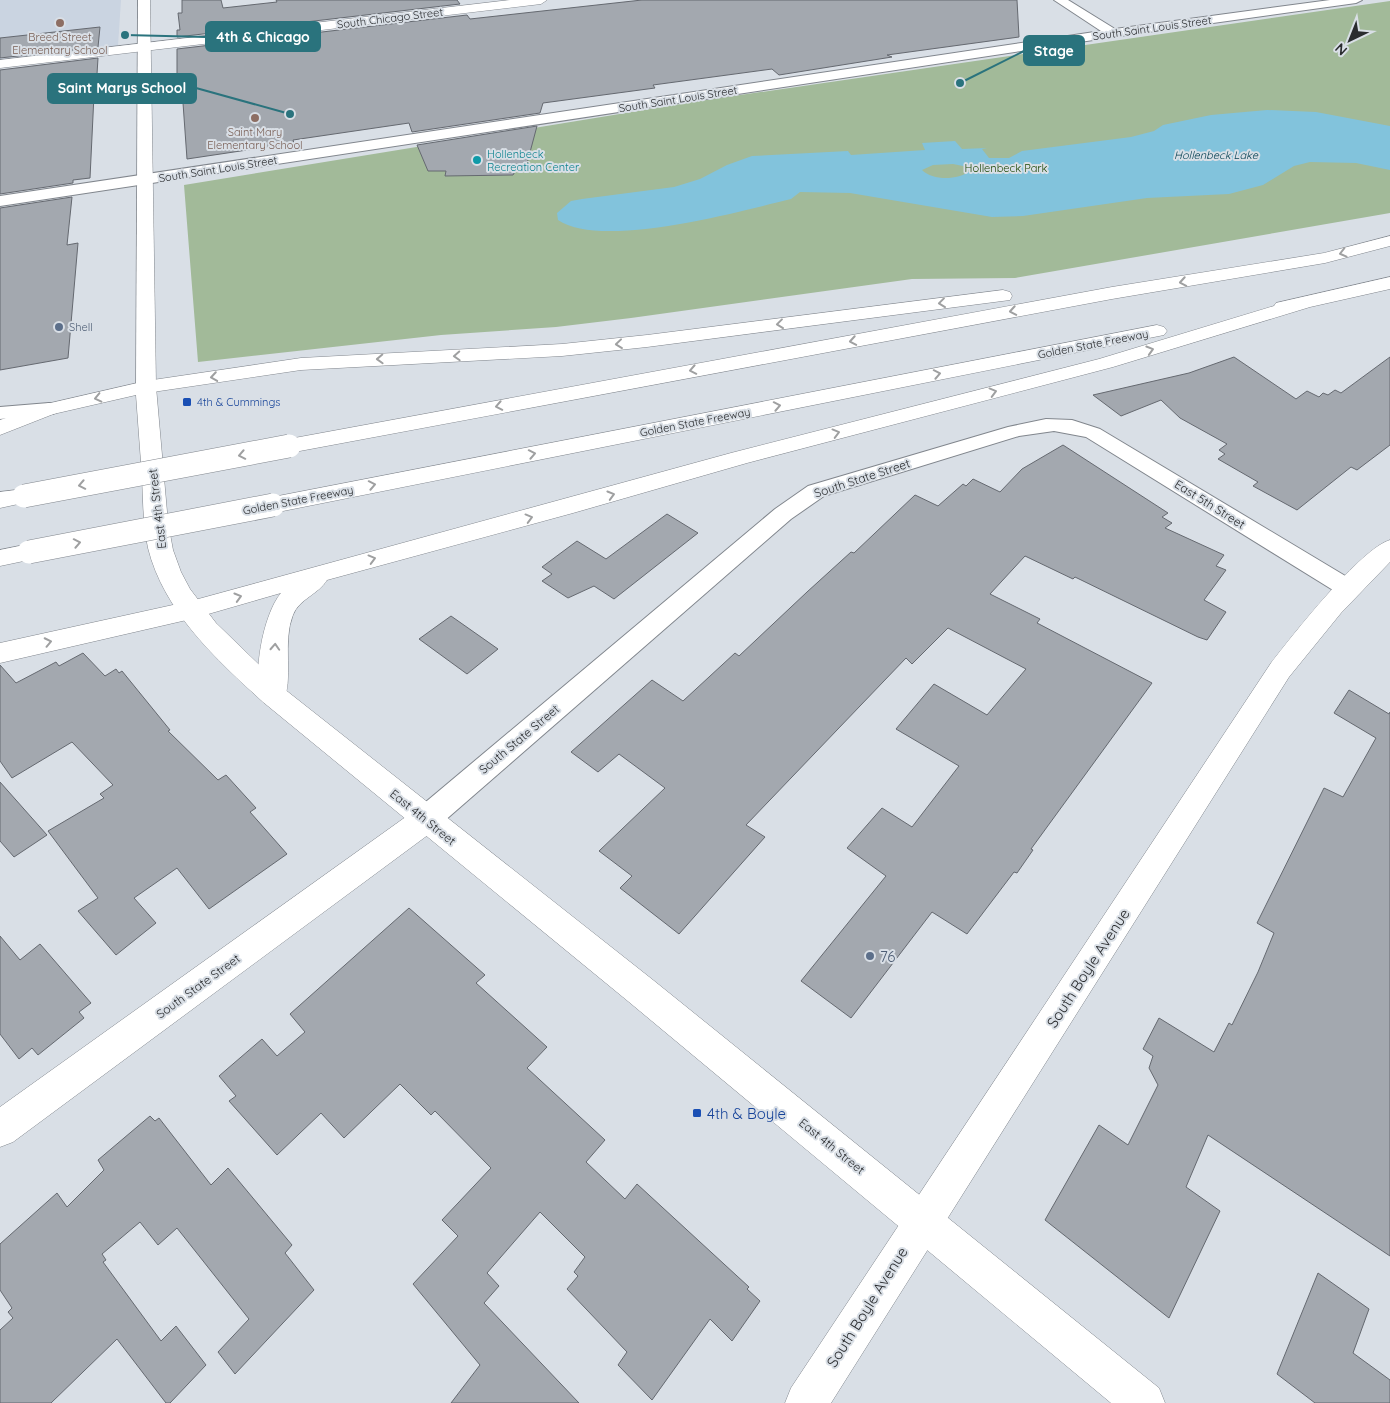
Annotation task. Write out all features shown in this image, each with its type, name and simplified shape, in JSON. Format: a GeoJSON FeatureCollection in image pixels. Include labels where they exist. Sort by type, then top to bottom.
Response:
{"type":"FeatureCollection","features":[{"type":"Feature","properties":{"kind":"main road","name":"East 4th Street"},"geometry":{"type":"LineString","coordinates":[[144,0],[146,387],[154,501],[161,549],[171,576],[191,610],[224,650],[273,696],[425,820],[641,990],[1144,1403]]}},
{"type":"Feature","properties":{"kind":"main road","name":"South Chicago Street"},"geometry":{"type":"LineString","coordinates":[[0,64],[541,0]]}},
{"type":"Feature","properties":{"kind":"main road"},"geometry":{"type":"LineString","coordinates":[[0,500],[1112,293],[1325,258],[1390,241]]}},
{"type":"Feature","properties":{"kind":"main road","name":"Golden State Freeway"},"geometry":{"type":"LineString","coordinates":[[0,558],[1302,304],[1390,283]]}},
{"type":"Feature","properties":{"kind":"main road"},"geometry":{"type":"LineString","coordinates":[[0,428],[49,409],[146,387],[301,364],[562,350],[1015,294],[1112,293]]}},
{"type":"Feature","properties":{"kind":"main road"},"geometry":{"type":"LineString","coordinates":[[0,652],[191,610],[324,572],[565,508],[739,458],[1106,362],[1302,304]]}},
{"type":"Feature","properties":{"kind":"main road","name":"South Boyle Avenue"},"geometry":{"type":"LineString","coordinates":[[806,1403],[922,1220],[1280,670],[1349,588],[1390,548]]}},
{"type":"Feature","properties":{"kind":"main road"},"geometry":{"type":"LineString","coordinates":[[273,696],[278,618],[284,606],[299,590],[324,572]]}},
{"type":"Feature","properties":{"kind":"main road","name":"South State Street"},"geometry":{"type":"LineString","coordinates":[[0,1129],[425,820]]}},
{"type":"Feature","properties":{"kind":"street"},"geometry":{"type":"LineString","coordinates":[[1060,0],[1113,33]]}},
{"type":"Feature","properties":{"kind":"street","name":"South Saint Louis Street"},"geometry":{"type":"LineString","coordinates":[[0,201],[1113,33],[1356,0]]}},
{"type":"Feature","properties":{"kind":"street"},"geometry":{"type":"LineString","coordinates":[[0,413],[49,409]]}},
{"type":"Feature","properties":{"kind":"street","name":"East 5th Street"},"geometry":{"type":"LineString","coordinates":[[1069,424],[1093,432],[1349,588]]}},
{"type":"Feature","properties":{"kind":"street","name":"South State Street"},"geometry":{"type":"LineString","coordinates":[[425,820],[783,514],[816,491],[1015,431],[1045,425],[1069,424]]}},
{"type":"Feature","properties":{"kind":"shaded area","name":"Breed Street Elementary School"},"geometry":{"type":"Polygon","coordinates":[[[0,0],[121,0],[118,46],[0,59],[0,0]]]}},
{"type":"Feature","properties":{"kind":"green space","name":"Hollenbeck Park"},"geometry":{"type":"Polygon","coordinates":[[[1390,1],[1390,213],[1015,278],[912,279],[556,327],[441,335],[198,362],[184,185],[699,101],[1390,1]]]}},
{"type":"Feature","properties":{"kind":"water","name":"Hollenbeck Lake"},"geometry":{"type":"Polygon","coordinates":[[[1267,110],[1316,112],[1390,126],[1390,170],[1356,163],[1310,162],[1294,166],[1263,185],[1229,194],[1147,198],[1023,216],[992,217],[850,193],[800,192],[791,199],[740,212],[637,230],[606,231],[578,228],[558,220],[557,213],[571,201],[674,187],[700,179],[727,165],[752,156],[848,151],[851,155],[925,150],[922,143],[955,141],[962,149],[987,148],[982,149],[989,158],[1009,158],[1022,151],[1131,137],[1154,131],[1163,125],[1211,115],[1267,110]],[[953,164],[933,165],[922,170],[939,178],[952,178],[970,171],[968,167],[953,164]]]}},
{"type":"Feature","properties":{"kind":"building"},"geometry":{"type":"Polygon","coordinates":[[[182,0],[221,0],[223,8],[277,2],[276,0],[457,0],[460,4],[177,37],[177,30],[180,30],[178,13],[182,13],[182,0]]]}},
{"type":"Feature","properties":{"kind":"building"},"geometry":{"type":"Polygon","coordinates":[[[642,0],[1017,0],[1019,37],[887,55],[892,57],[779,75],[772,69],[653,85],[655,88],[543,103],[540,113],[412,132],[409,123],[293,140],[294,143],[187,159],[182,89],[180,90],[180,85],[177,85],[177,49],[467,15],[470,19],[642,0]]]}},
{"type":"Feature","properties":{"kind":"building"},"geometry":{"type":"Polygon","coordinates":[[[100,27],[98,47],[0,58],[0,38],[100,27]]]}},
{"type":"Feature","properties":{"kind":"building"},"geometry":{"type":"Polygon","coordinates":[[[98,58],[97,74],[95,74],[90,178],[73,180],[73,183],[0,194],[0,70],[98,58]]]}},
{"type":"Feature","properties":{"kind":"building"},"geometry":{"type":"Polygon","coordinates":[[[537,126],[525,171],[516,170],[513,175],[445,176],[446,171],[428,171],[417,145],[537,126]]]}},
{"type":"Feature","properties":{"kind":"building"},"geometry":{"type":"Polygon","coordinates":[[[72,197],[67,245],[78,243],[68,358],[0,370],[0,208],[72,197]]]}},
{"type":"Feature","properties":{"kind":"building"},"geometry":{"type":"Polygon","coordinates":[[[1234,357],[1296,399],[1307,391],[1319,397],[1323,393],[1328,395],[1335,390],[1341,393],[1390,357],[1390,445],[1357,470],[1351,467],[1297,510],[1253,486],[1258,482],[1218,459],[1225,454],[1219,450],[1227,444],[1180,418],[1161,400],[1121,416],[1093,395],[1189,373],[1234,357]]]}},
{"type":"Feature","properties":{"kind":"building"},"geometry":{"type":"Polygon","coordinates":[[[1063,445],[1168,513],[1162,517],[1172,523],[1165,528],[1224,555],[1216,566],[1226,570],[1204,600],[1226,612],[1207,640],[1075,577],[1073,579],[1025,556],[990,594],[1040,619],[1037,623],[1152,683],[1031,849],[1033,850],[1017,873],[1014,872],[967,934],[932,912],[851,1018],[801,981],[886,876],[847,848],[882,808],[912,827],[959,766],[896,729],[934,684],[987,715],[1026,669],[948,628],[912,664],[906,658],[746,825],[765,837],[679,934],[620,888],[632,876],[599,851],[665,788],[619,754],[598,772],[571,752],[652,680],[683,701],[735,653],[739,656],[851,552],[854,553],[915,495],[938,506],[963,484],[966,486],[973,479],[1000,492],[1022,469],[1063,445]]]}},
{"type":"Feature","properties":{"kind":"building"},"geometry":{"type":"Polygon","coordinates":[[[667,514],[698,533],[614,599],[594,586],[568,598],[542,581],[552,574],[542,567],[577,541],[606,559],[667,514]]]}},
{"type":"Feature","properties":{"kind":"building"},"geometry":{"type":"Polygon","coordinates":[[[451,616],[498,649],[467,674],[419,639],[451,616]]]}},
{"type":"Feature","properties":{"kind":"building"},"geometry":{"type":"Polygon","coordinates":[[[83,653],[105,676],[116,669],[119,673],[122,671],[170,730],[168,731],[218,780],[226,775],[256,808],[250,812],[287,854],[209,909],[177,868],[134,898],[156,923],[116,955],[78,911],[98,898],[48,831],[104,798],[100,794],[113,785],[72,742],[12,778],[0,761],[0,665],[16,683],[56,662],[59,666],[83,653]]]}},
{"type":"Feature","properties":{"kind":"building"},"geometry":{"type":"Polygon","coordinates":[[[1349,690],[1389,714],[1390,712],[1390,1256],[1208,1135],[1186,1187],[1220,1211],[1169,1318],[1045,1220],[1099,1125],[1128,1145],[1158,1085],[1149,1068],[1153,1056],[1143,1049],[1159,1018],[1214,1052],[1229,1023],[1232,1025],[1258,972],[1274,933],[1257,923],[1324,788],[1343,797],[1376,738],[1334,713],[1349,690]]]}},
{"type":"Feature","properties":{"kind":"building"},"geometry":{"type":"Polygon","coordinates":[[[0,782],[47,835],[14,857],[0,841],[0,782]]]}},
{"type":"Feature","properties":{"kind":"building"},"geometry":{"type":"Polygon","coordinates":[[[409,908],[485,975],[476,983],[547,1047],[527,1068],[605,1140],[586,1162],[625,1199],[637,1184],[749,1287],[747,1289],[760,1301],[732,1341],[710,1319],[652,1400],[618,1365],[627,1352],[567,1289],[578,1276],[574,1272],[585,1257],[540,1212],[487,1273],[499,1286],[484,1303],[579,1403],[451,1403],[480,1365],[413,1284],[458,1236],[442,1220],[491,1168],[435,1111],[431,1115],[400,1084],[344,1138],[321,1113],[277,1155],[229,1101],[236,1096],[219,1076],[262,1039],[277,1056],[305,1032],[290,1014],[409,908]]]}},
{"type":"Feature","properties":{"kind":"building"},"geometry":{"type":"Polygon","coordinates":[[[0,936],[20,960],[40,944],[91,1003],[79,1012],[84,1018],[38,1055],[32,1048],[19,1059],[0,1034],[0,936]]]}},
{"type":"Feature","properties":{"kind":"building"},"geometry":{"type":"Polygon","coordinates":[[[150,1116],[155,1121],[159,1118],[211,1185],[228,1168],[292,1245],[285,1253],[314,1290],[235,1374],[218,1352],[249,1319],[177,1228],[158,1245],[140,1222],[102,1254],[106,1260],[103,1262],[161,1341],[176,1326],[206,1365],[170,1403],[166,1403],[117,1339],[51,1403],[0,1403],[0,1330],[13,1318],[8,1312],[12,1308],[0,1290],[0,1244],[57,1193],[67,1207],[104,1170],[98,1160],[150,1116]]]}},
{"type":"Feature","properties":{"kind":"building"},"geometry":{"type":"Polygon","coordinates":[[[1318,1273],[1369,1309],[1353,1353],[1390,1380],[1390,1403],[1315,1403],[1277,1374],[1318,1273]]]}},
{"type":"Feature","properties":{"kind":"place","name":"Breed Street Elementary School"},"geometry":{"type":"Point","coordinates":[60,23]}},
{"type":"Feature","properties":{"kind":"place","name":"4th & Chicago"},"geometry":{"type":"Point","coordinates":[125,35]}},
{"type":"Feature","properties":{"kind":"place","name":"Stage"},"geometry":{"type":"Point","coordinates":[960,83]}},
{"type":"Feature","properties":{"kind":"place","name":"Saint Marys School"},"geometry":{"type":"Point","coordinates":[290,114]}},
{"type":"Feature","properties":{"kind":"place","name":"Saint Mary Elementary School"},"geometry":{"type":"Point","coordinates":[255,118]}},
{"type":"Feature","properties":{"kind":"place","name":"Hollenbeck Recreation Center"},"geometry":{"type":"Point","coordinates":[477,160]}},
{"type":"Feature","properties":{"kind":"place","name":"Shell"},"geometry":{"type":"Point","coordinates":[59,327]}},
{"type":"Feature","properties":{"kind":"place","name":"4th & Cummings"},"geometry":{"type":"Point","coordinates":[187,402]}},
{"type":"Feature","properties":{"kind":"place","name":"76"},"geometry":{"type":"Point","coordinates":[870,956]}},
{"type":"Feature","properties":{"kind":"place","name":"4th & Boyle"},"geometry":{"type":"Point","coordinates":[697,1113]}}]}
